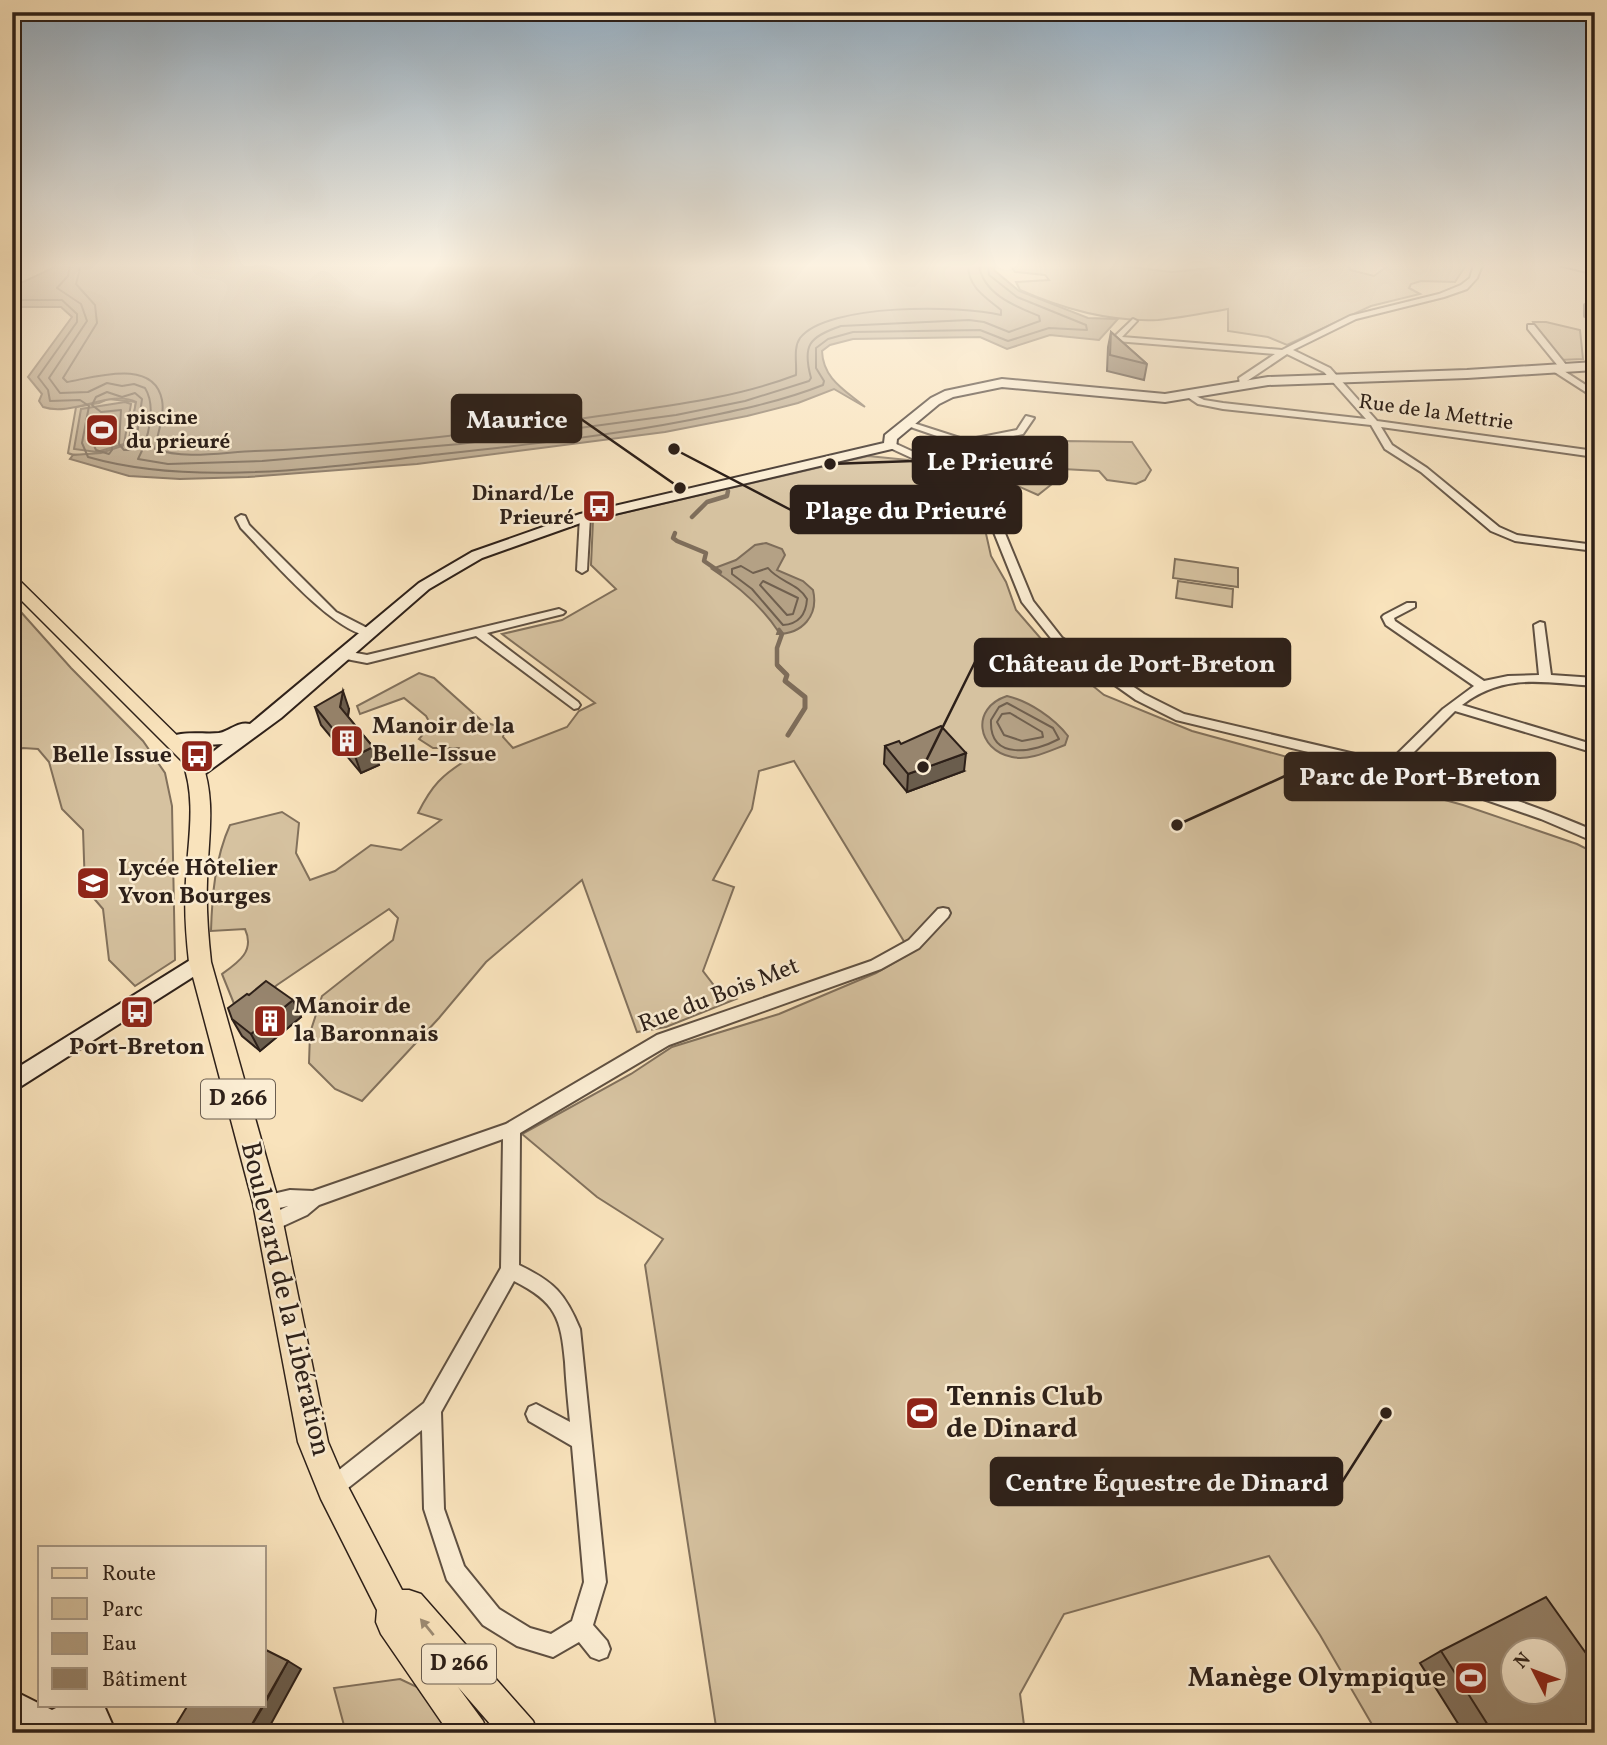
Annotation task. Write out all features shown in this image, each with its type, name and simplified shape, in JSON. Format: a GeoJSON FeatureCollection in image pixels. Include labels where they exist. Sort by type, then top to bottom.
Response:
{"type":"FeatureCollection","features":[{"type":"Feature","properties":{"kind":"main road"},"geometry":{"type":"LineString","coordinates":[[12,582],[174,741],[190,758],[196,772],[258,727],[424,586],[458,564],[518,538],[585,517],[891,445],[890,438],[935,401],[949,394],[1002,383],[1144,397],[1190,396],[1268,381],[1595,366]]}},
{"type":"Feature","properties":{"kind":"main road"},"geometry":{"type":"LineString","coordinates":[[174,741],[226,738],[236,734],[285,697],[313,682]]}},
{"type":"Feature","properties":{"kind":"main road","name":"Boulevard de la Libération"},"geometry":{"type":"LineString","coordinates":[[196,772],[201,799],[196,883],[200,962],[268,1214],[313,1443],[331,1488],[394,1608],[393,1622],[424,1670],[471,1733]]}},
{"type":"Feature","properties":{"kind":"main road"},"geometry":{"type":"LineString","coordinates":[[12,1083],[200,962]]}},
{"type":"Feature","properties":{"kind":"main road","name":"D 266"},"geometry":{"type":"LineString","coordinates":[[394,1608],[409,1606],[521,1733]]}},
{"type":"Feature","properties":{"kind":"main road"},"geometry":{"type":"LineString","coordinates":[[12,1706],[53,1731],[64,1721],[77,1715],[86,1715],[94,1718],[100,1733]]}},
{"type":"Feature","properties":{"kind":"street"},"geometry":{"type":"LineString","coordinates":[[1220,346],[1284,351],[1310,359],[1337,379],[1374,423],[1388,447],[1424,470],[1495,529],[1515,538],[1595,548]]}},
{"type":"Feature","properties":{"kind":"street"},"geometry":{"type":"LineString","coordinates":[[1244,385],[1242,380],[1293,346]]}},
{"type":"Feature","properties":{"kind":"street"},"geometry":{"type":"LineString","coordinates":[[1545,346],[1560,368],[1595,395]]}},
{"type":"Feature","properties":{"kind":"street","name":"Rue de la Mettrie"},"geometry":{"type":"LineString","coordinates":[[1190,396],[1201,402],[1223,406],[1374,423],[1595,454]]}},
{"type":"Feature","properties":{"kind":"street"},"geometry":{"type":"LineString","coordinates":[[907,425],[952,441],[977,443],[1020,432],[1029,418]]}},
{"type":"Feature","properties":{"kind":"street"},"geometry":{"type":"LineString","coordinates":[[891,445],[954,474],[988,504],[1028,602],[1045,627],[1072,652],[1140,697],[1180,716],[1453,784],[1510,802],[1595,837]]}},
{"type":"Feature","properties":{"kind":"street"},"geometry":{"type":"LineString","coordinates":[[582,570],[585,517]]}},
{"type":"Feature","properties":{"kind":"street"},"geometry":{"type":"LineString","coordinates":[[241,518],[245,526],[332,614],[369,633]]}},
{"type":"Feature","properties":{"kind":"street"},"geometry":{"type":"LineString","coordinates":[[1411,605],[1391,614],[1388,617],[1390,622],[1483,685]]}},
{"type":"Feature","properties":{"kind":"street"},"geometry":{"type":"LineString","coordinates":[[345,655],[367,659],[559,612]]}},
{"type":"Feature","properties":{"kind":"street"},"geometry":{"type":"LineString","coordinates":[[1540,625],[1546,680]]}},
{"type":"Feature","properties":{"kind":"street"},"geometry":{"type":"LineString","coordinates":[[478,632],[574,705]]}},
{"type":"Feature","properties":{"kind":"street"},"geometry":{"type":"LineString","coordinates":[[1391,768],[1454,707],[1483,685],[1513,679],[1595,682]]}},
{"type":"Feature","properties":{"kind":"street"},"geometry":{"type":"LineString","coordinates":[[1454,707],[1595,748]]}},
{"type":"Feature","properties":{"kind":"street","name":"Rue du Bois Met"},"geometry":{"type":"LineString","coordinates":[[268,1214],[301,1209],[313,1199],[512,1129],[663,1040],[876,965],[914,944],[943,913]]}},
{"type":"Feature","properties":{"kind":"street"},"geometry":{"type":"LineString","coordinates":[[331,1488],[431,1410],[510,1270],[512,1129]]}},
{"type":"Feature","properties":{"kind":"street"},"geometry":{"type":"LineString","coordinates":[[431,1410],[434,1509],[455,1572],[491,1617],[525,1638],[553,1646],[581,1628],[595,1582],[571,1329],[560,1301],[541,1284],[510,1270]]}},
{"type":"Feature","properties":{"kind":"street"},"geometry":{"type":"LineString","coordinates":[[536,1414],[580,1439]]}},
{"type":"Feature","properties":{"kind":"street"},"geometry":{"type":"LineString","coordinates":[[581,1628],[599,1649]]}},
{"type":"Feature","properties":{"kind":"green space"},"geometry":{"type":"Polygon","coordinates":[[[1548,346],[1582,346],[1583,359],[1559,360],[1548,346]]]}},
{"type":"Feature","properties":{"kind":"green space","name":"piscine du prieuré"},"geometry":{"type":"Polygon","coordinates":[[[108,399],[136,402],[130,442],[99,453],[68,453],[76,407],[108,399]]]}},
{"type":"Feature","properties":{"kind":"green space"},"geometry":{"type":"Polygon","coordinates":[[[1051,442],[1132,442],[1151,470],[1145,480],[1136,484],[1107,480],[1099,471],[1063,469],[1044,480],[1052,484],[1038,495],[1011,483],[998,487],[1004,494],[989,499],[943,464],[971,452],[1006,444],[1017,451],[1047,453],[1051,442]]]}},
{"type":"Feature","properties":{"kind":"green space"},"geometry":{"type":"Polygon","coordinates":[[[868,456],[908,460],[943,474],[980,507],[991,556],[1006,582],[1016,610],[1055,655],[1104,695],[1192,731],[1463,805],[1577,844],[1595,853],[1595,1733],[1377,1733],[1320,1635],[1269,1556],[1064,1614],[1020,1694],[1025,1733],[717,1733],[645,1265],[663,1239],[597,1197],[522,1134],[631,1074],[672,1047],[779,1014],[876,973],[911,953],[794,761],[759,771],[752,809],[713,880],[734,887],[703,971],[719,992],[736,999],[666,1027],[637,1032],[582,880],[486,962],[439,1018],[362,1101],[335,1089],[309,1063],[310,1033],[322,996],[393,940],[398,918],[389,909],[277,985],[239,1016],[222,974],[244,955],[248,937],[245,929],[211,931],[215,877],[230,825],[282,812],[299,823],[296,853],[310,880],[335,871],[371,845],[401,850],[441,820],[418,813],[439,782],[468,759],[459,748],[433,748],[419,739],[431,725],[426,716],[404,698],[360,714],[357,706],[419,673],[434,678],[482,721],[505,729],[503,737],[513,748],[567,727],[579,711],[595,703],[502,634],[562,620],[616,589],[591,565],[593,520],[868,456]]]}},
{"type":"Feature","properties":{"kind":"green space"},"geometry":{"type":"Polygon","coordinates":[[[1175,559],[1238,568],[1238,587],[1173,578],[1175,559]]]}},
{"type":"Feature","properties":{"kind":"green space"},"geometry":{"type":"Polygon","coordinates":[[[1178,581],[1233,589],[1232,607],[1176,598],[1178,581]]]}},
{"type":"Feature","properties":{"kind":"green space"},"geometry":{"type":"Polygon","coordinates":[[[12,602],[71,668],[143,741],[165,773],[172,806],[175,960],[135,986],[109,960],[103,909],[85,888],[83,830],[62,809],[49,762],[38,749],[23,748],[12,752],[12,602]]]}},
{"type":"Feature","properties":{"kind":"green space"},"geometry":{"type":"Polygon","coordinates":[[[400,1679],[417,1687],[451,1733],[346,1733],[334,1688],[400,1679]]]}},
{"type":"Feature","properties":{"kind":"water"},"geometry":{"type":"Polygon","coordinates":[[[50,346],[828,346],[822,351],[826,369],[836,383],[865,407],[834,389],[798,403],[747,416],[665,432],[417,464],[248,477],[180,479],[129,476],[70,459],[73,455],[101,453],[128,444],[136,402],[115,399],[67,409],[43,407],[39,401],[42,394],[28,377],[50,346]]]}},
{"type":"Feature","properties":{"kind":"water","name":"piscine du prieuré"},"geometry":{"type":"Polygon","coordinates":[[[125,402],[131,404],[124,444],[97,452],[74,449],[81,409],[125,402]]]}},
{"type":"Feature","properties":{"kind":"water"},"geometry":{"type":"Polygon","coordinates":[[[766,543],[782,549],[785,555],[777,570],[803,581],[813,590],[811,615],[807,622],[794,631],[777,634],[778,631],[757,604],[712,569],[736,560],[755,545],[766,543]]]}},
{"type":"Feature","properties":{"kind":"water"},"geometry":{"type":"Polygon","coordinates":[[[1007,696],[1032,706],[1056,723],[1068,736],[1065,745],[1025,758],[1000,753],[991,746],[982,728],[983,719],[995,702],[1007,696]]]}},
{"type":"Feature","properties":{"kind":"building"},"geometry":{"type":"Polygon","coordinates":[[[1110,346],[1127,346],[1147,364],[1110,355],[1110,346]]]}},
{"type":"Feature","properties":{"kind":"building"},"geometry":{"type":"Polygon","coordinates":[[[343,691],[340,707],[373,747],[355,756],[315,707],[343,691]]]}},
{"type":"Feature","properties":{"kind":"building"},"geometry":{"type":"Polygon","coordinates":[[[941,726],[966,753],[908,774],[885,746],[899,741],[901,744],[941,726]]]}},
{"type":"Feature","properties":{"kind":"building"},"geometry":{"type":"Polygon","coordinates":[[[266,981],[293,1000],[251,1034],[232,1019],[228,1008],[266,981]]]}},
{"type":"Feature","properties":{"kind":"building"},"geometry":{"type":"Polygon","coordinates":[[[1546,1597],[1595,1666],[1595,1733],[1493,1733],[1441,1651],[1546,1597]]]}},
{"type":"Feature","properties":{"kind":"building"},"geometry":{"type":"Polygon","coordinates":[[[266,1650],[288,1661],[266,1700],[266,1650]]]}},
{"type":"Feature","properties":{"kind":"building"},"geometry":{"type":"Polygon","coordinates":[[[187,1706],[262,1706],[247,1733],[171,1733],[187,1706]]]}},
{"type":"Feature","properties":{"kind":"waterway"},"geometry":{"type":"LineString","coordinates":[[692,517],[707,502],[727,496],[728,491]]}},
{"type":"Feature","properties":{"kind":"waterway"},"geometry":{"type":"LineString","coordinates":[[675,533],[673,538],[677,541],[706,553],[704,561],[720,572]]}},
{"type":"Feature","properties":{"kind":"waterway"},"geometry":{"type":"LineString","coordinates":[[779,630],[782,634],[777,648],[777,665],[787,675],[785,681],[805,697],[805,708],[788,735]]}},
{"type":"Feature","properties":{"kind":"place","name":"piscine du prieuré"},"geometry":{"type":"Point","coordinates":[102,430]}},
{"type":"Feature","properties":{"kind":"place","name":"Plage du Prieuré"},"geometry":{"type":"Point","coordinates":[674,449]}},
{"type":"Feature","properties":{"kind":"place","name":"Le Prieuré"},"geometry":{"type":"Point","coordinates":[830,464]}},
{"type":"Feature","properties":{"kind":"place","name":"Maurice"},"geometry":{"type":"Point","coordinates":[680,488]}},
{"type":"Feature","properties":{"kind":"place","name":"Dinard/Le Prieuré"},"geometry":{"type":"Point","coordinates":[599,506]}},
{"type":"Feature","properties":{"kind":"place","name":"Manoir de la Belle-Issue"},"geometry":{"type":"Point","coordinates":[347,741]}},
{"type":"Feature","properties":{"kind":"place","name":"Belle Issue"},"geometry":{"type":"Point","coordinates":[197,756]}},
{"type":"Feature","properties":{"kind":"place","name":"Château de Port-Breton"},"geometry":{"type":"Point","coordinates":[923,767]}},
{"type":"Feature","properties":{"kind":"place","name":"Parc de Port-Breton"},"geometry":{"type":"Point","coordinates":[1177,825]}},
{"type":"Feature","properties":{"kind":"place","name":"Lycée Hôtelier Yvon Bourges"},"geometry":{"type":"Point","coordinates":[93,883]}},
{"type":"Feature","properties":{"kind":"place","name":"Port-Breton"},"geometry":{"type":"Point","coordinates":[137,1012]}},
{"type":"Feature","properties":{"kind":"place","name":"Manoir de la Baronnais"},"geometry":{"type":"Point","coordinates":[270,1021]}},
{"type":"Feature","properties":{"kind":"place","name":"Tennis Club de Dinard"},"geometry":{"type":"Point","coordinates":[922,1413]}},
{"type":"Feature","properties":{"kind":"place","name":"Centre Équestre de Dinard"},"geometry":{"type":"Point","coordinates":[1386,1413]}},
{"type":"Feature","properties":{"kind":"place","name":"Manège Olympique"},"geometry":{"type":"Point","coordinates":[1471,1678]}}]}
